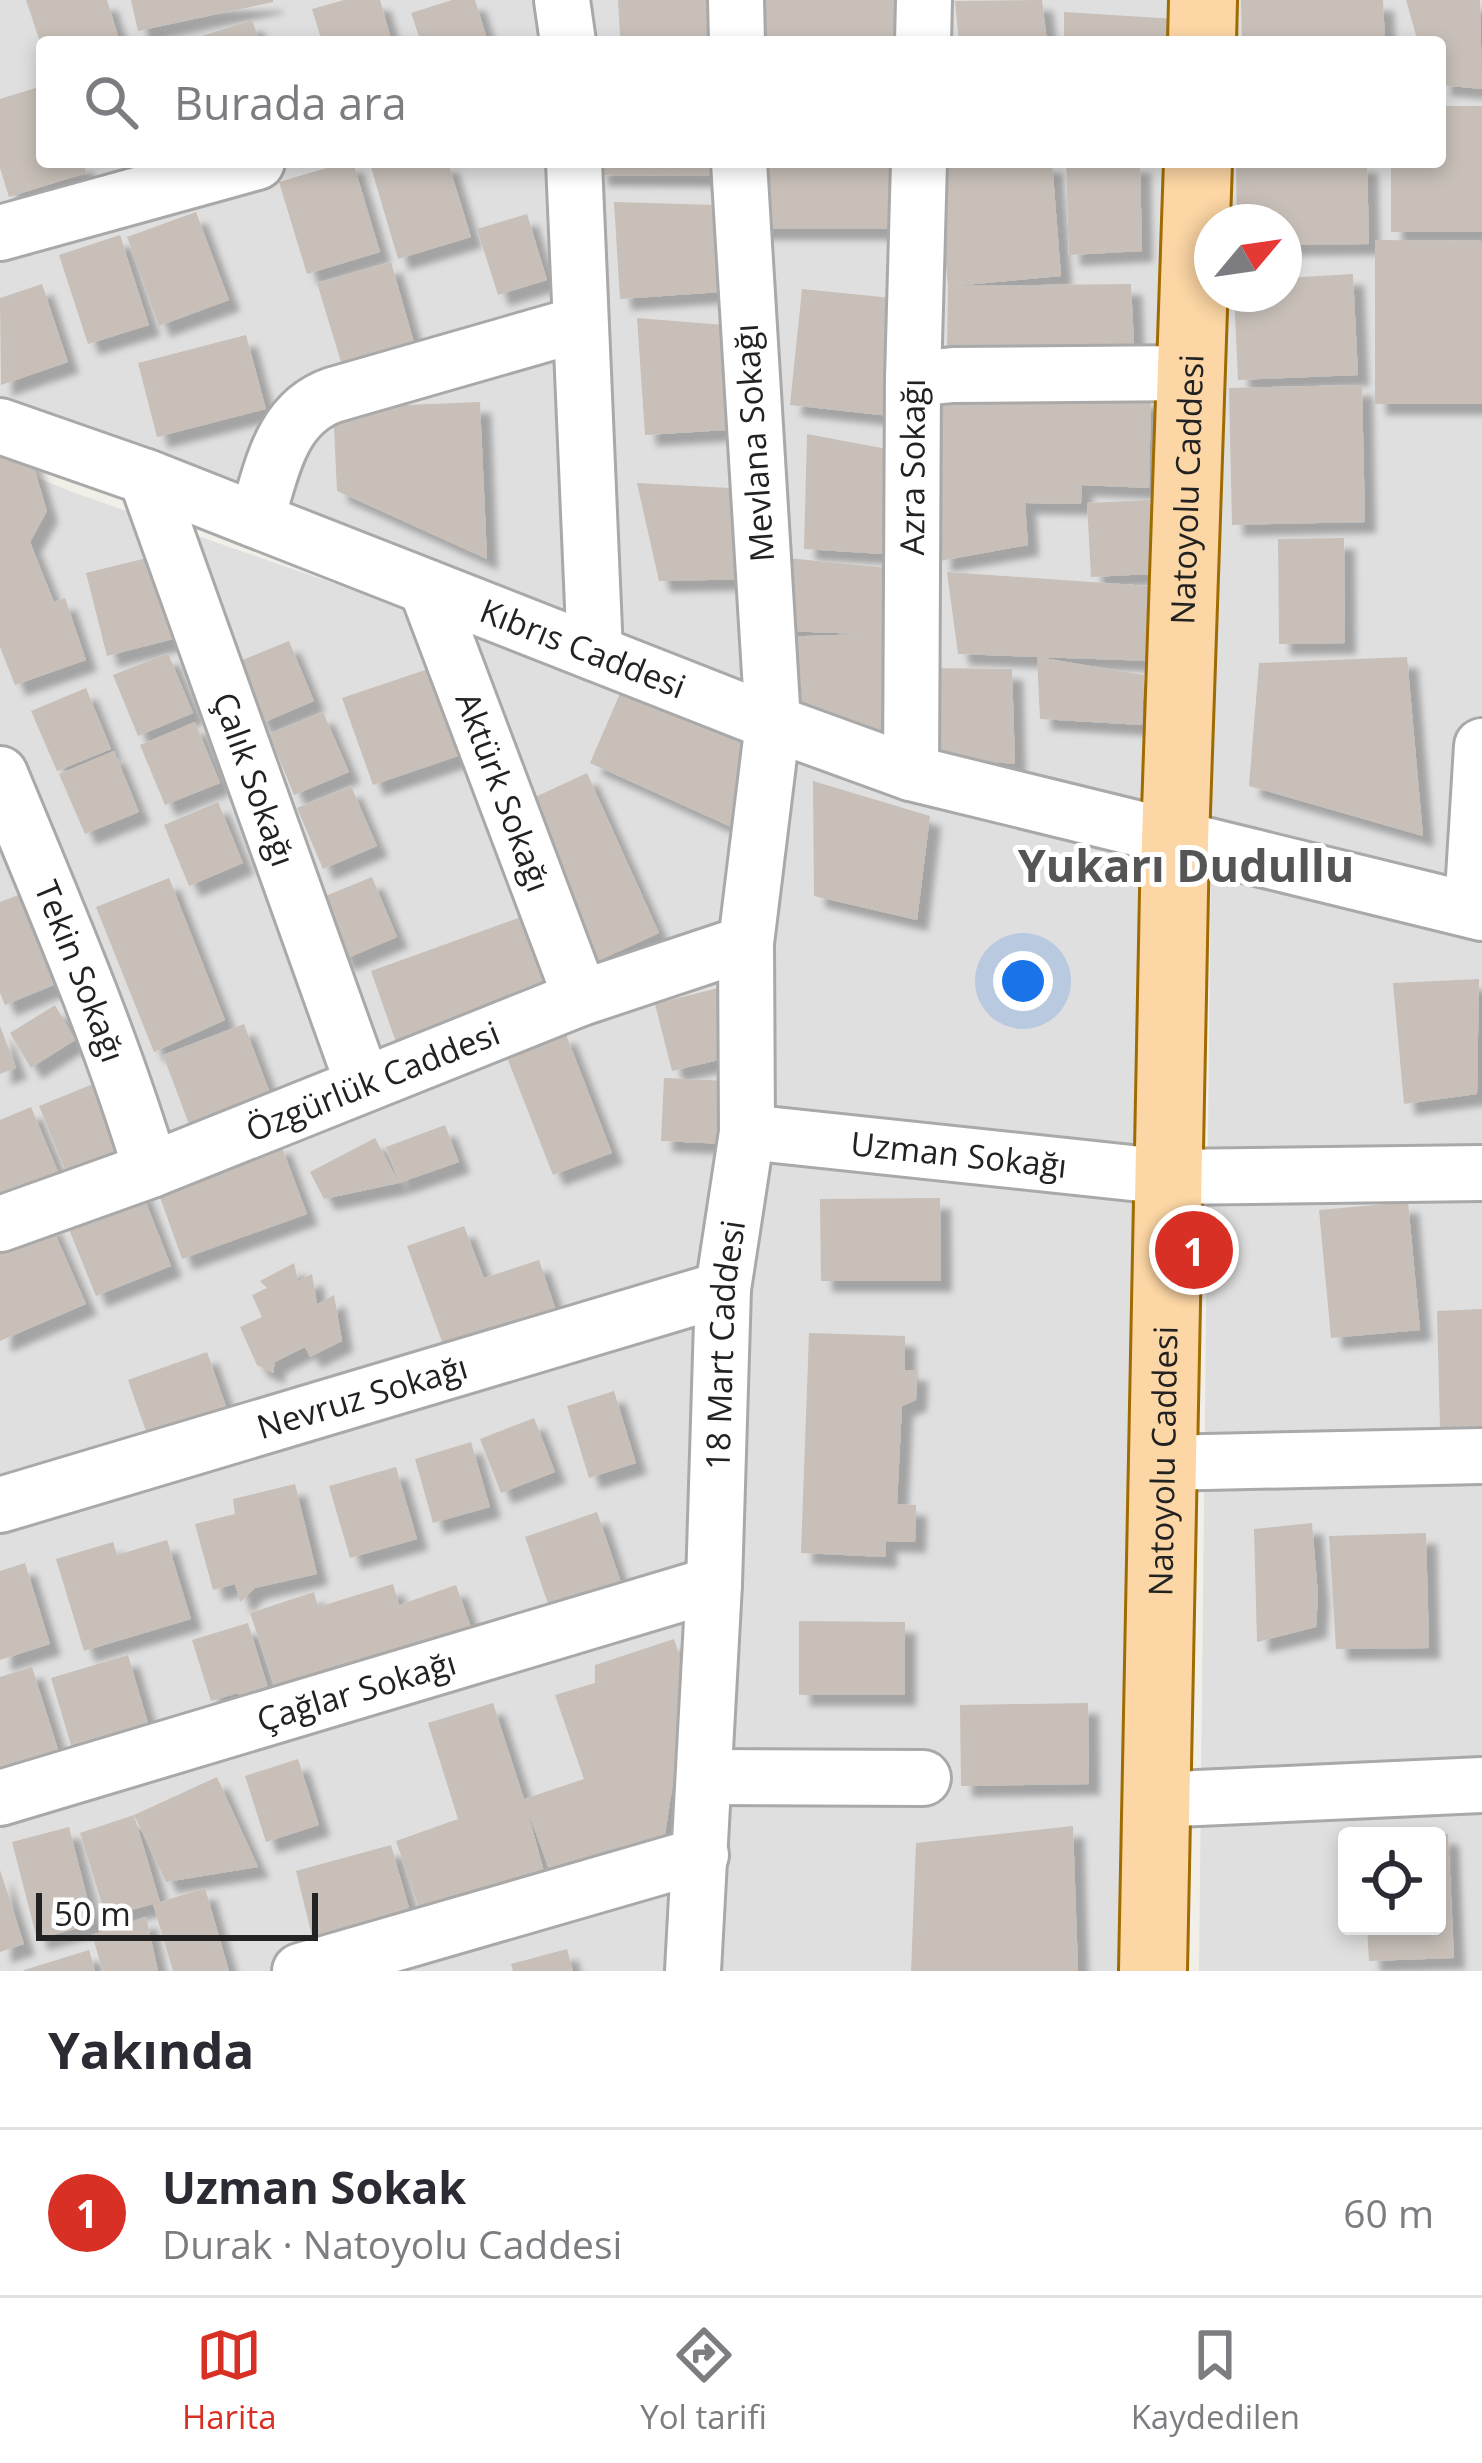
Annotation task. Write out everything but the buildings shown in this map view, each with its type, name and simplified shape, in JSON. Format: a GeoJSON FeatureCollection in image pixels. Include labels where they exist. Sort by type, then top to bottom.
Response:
{"type":"FeatureCollection","features":[{"type":"Feature","properties":{"kind":"main road"},"geometry":{"type":"LineString","coordinates":[[1202,36],[1203,0]]}},
{"type":"Feature","properties":{"kind":"main road","name":"Natoyolu Caddesi"},"geometry":{"type":"LineString","coordinates":[[1153,1971],[1175,841],[1198,168]]}},
{"type":"Feature","properties":{"kind":"street"},"geometry":{"type":"LineString","coordinates":[[562,0],[567,36]]}},
{"type":"Feature","properties":{"kind":"street"},"geometry":{"type":"LineString","coordinates":[[736,0],[737,36]]}},
{"type":"Feature","properties":{"kind":"street"},"geometry":{"type":"LineString","coordinates":[[923,36],[924,0]]}},
{"type":"Feature","properties":{"kind":"street"},"geometry":{"type":"LineString","coordinates":[[0,233],[235,168]]}},
{"type":"Feature","properties":{"kind":"street"},"geometry":{"type":"LineString","coordinates":[[574,168],[595,653]]}},
{"type":"Feature","properties":{"kind":"street","name":"Mevlana Sokağı"},"geometry":{"type":"LineString","coordinates":[[739,168],[773,723]]}},
{"type":"Feature","properties":{"kind":"street","name":"Azra Sokağı"},"geometry":{"type":"LineString","coordinates":[[911,772],[913,379],[920,168]]}},
{"type":"Feature","properties":{"kind":"street"},"geometry":{"type":"LineString","coordinates":[[256,520],[287,429],[306,407],[333,395],[580,324]]}},
{"type":"Feature","properties":{"kind":"street"},"geometry":{"type":"LineString","coordinates":[[913,379],[1192,373]]}},
{"type":"Feature","properties":{"kind":"street","name":"Kıbrıs Caddesi"},"geometry":{"type":"LineString","coordinates":[[0,426],[146,477],[773,723],[911,772],[1477,912]]}},
{"type":"Feature","properties":{"kind":"street","name":"Çalık Sokağı"},"geometry":{"type":"LineString","coordinates":[[146,477],[364,1084]]}},
{"type":"Feature","properties":{"kind":"street","name":"Aktürk Sokağı"},"geometry":{"type":"LineString","coordinates":[[426,587],[581,998]]}},
{"type":"Feature","properties":{"kind":"street","name":"18 Mart Caddesi"},"geometry":{"type":"LineString","coordinates":[[693,1971],[714,1584],[723,1289],[747,1132],[746,943],[773,723]]}},
{"type":"Feature","properties":{"kind":"street"},"geometry":{"type":"LineString","coordinates":[[1477,912],[1482,746]]}},
{"type":"Feature","properties":{"kind":"street","name":"Tekin Sokağı"},"geometry":{"type":"LineString","coordinates":[[0,774],[101,1022],[151,1170]]}},
{"type":"Feature","properties":{"kind":"street","name":"Özgürlük Caddesi"},"geometry":{"type":"LineString","coordinates":[[0,1224],[151,1170],[581,998],[746,943]]}},
{"type":"Feature","properties":{"kind":"street","name":"Uzman Sokağı"},"geometry":{"type":"LineString","coordinates":[[747,1132],[1168,1177],[1482,1173]]}},
{"type":"Feature","properties":{"kind":"street","name":"Nevruz Sokağı"},"geometry":{"type":"LineString","coordinates":[[0,1505],[723,1289]]}},
{"type":"Feature","properties":{"kind":"street"},"geometry":{"type":"LineString","coordinates":[[1161,1463],[1482,1456]]}},
{"type":"Feature","properties":{"kind":"street","name":"Çağlar Sokağı"},"geometry":{"type":"LineString","coordinates":[[0,1798],[714,1584]]}},
{"type":"Feature","properties":{"kind":"street"},"geometry":{"type":"LineString","coordinates":[[705,1777],[923,1778]]}},
{"type":"Feature","properties":{"kind":"street"},"geometry":{"type":"LineString","coordinates":[[1154,1800],[1482,1785]]}},
{"type":"Feature","properties":{"kind":"street"},"geometry":{"type":"LineString","coordinates":[[300,1971],[701,1855]]}},
{"type":"Feature","properties":{"kind":"shaded area"},"geometry":{"type":"Polygon","coordinates":[[[0,0],[1187,0],[1185,36],[36,36],[36,168],[1180,168],[1154,818],[794,709],[0,406],[0,0]]]}},
{"type":"Feature","properties":{"kind":"shaded area"},"geometry":{"type":"Polygon","coordinates":[[[1220,0],[1482,0],[1482,1971],[1199,1971],[1217,312],[1302,312],[1302,204],[1218,204],[1218,168],[1446,168],[1446,36],[1219,36],[1220,0]]]}},
{"type":"Feature","properties":{"kind":"shaded area"},"geometry":{"type":"Polygon","coordinates":[[[0,462],[72,492],[1153,869],[1131,1971],[0,1971],[0,462]]]}},
{"type":"Feature","properties":{"kind":"place","name":"Uzman Sokak"},"geometry":{"type":"Point","coordinates":[1194,1250]}},
{"type":"Feature","properties":{"kind":"district","name":"Yukarı Dudullu"},"geometry":{"type":"Point","coordinates":[1186,866]}}]}
